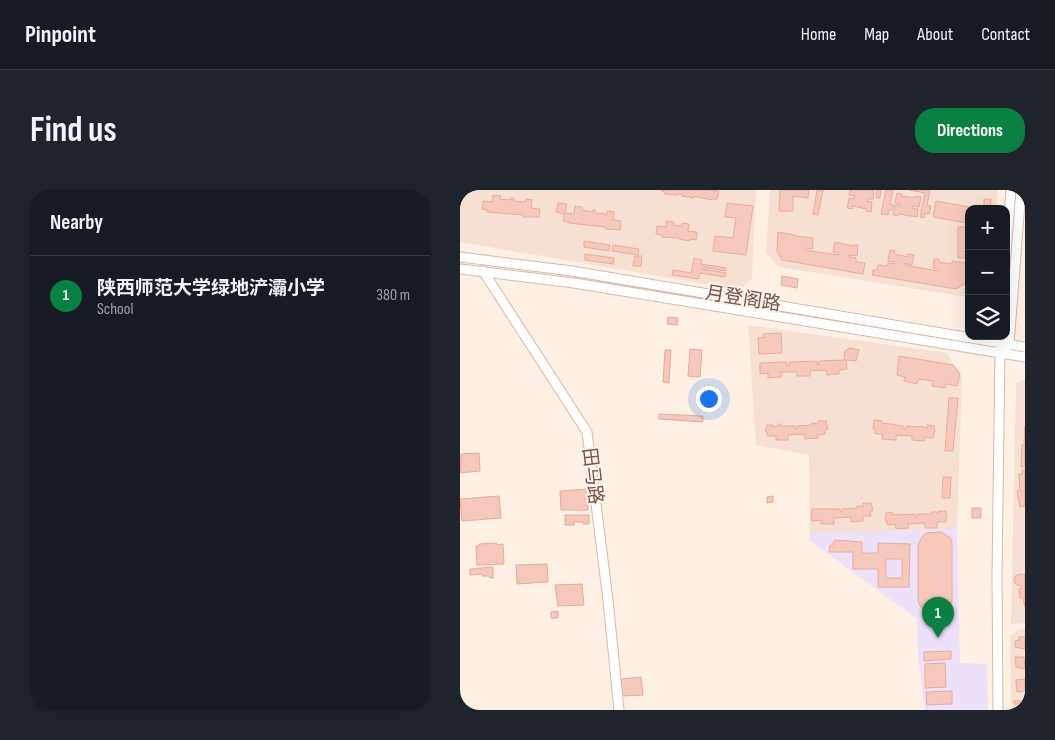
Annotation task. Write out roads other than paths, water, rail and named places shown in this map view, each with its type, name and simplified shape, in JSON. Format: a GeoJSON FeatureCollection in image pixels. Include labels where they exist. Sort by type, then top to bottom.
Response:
{"type":"FeatureCollection","features":[{"type":"Feature","properties":{"kind":"main road"},"geometry":{"type":"LineString","coordinates":[[1006,250],[1011,190]]}},
{"type":"Feature","properties":{"kind":"main road"},"geometry":{"type":"LineString","coordinates":[[998,710],[997,576],[1000,353],[1021,190]]}},
{"type":"Feature","properties":{"kind":"main road","name":"月登阁路"},"geometry":{"type":"LineString","coordinates":[[460,257],[572,271],[1003,341],[1025,347]]}},
{"type":"Feature","properties":{"kind":"main road","name":"月登阁路"},"geometry":{"type":"LineString","coordinates":[[460,268],[574,283],[1025,357]]}},
{"type":"Feature","properties":{"kind":"main road","name":"田马路"},"geometry":{"type":"LineString","coordinates":[[483,271],[587,432],[608,600],[619,710]]}},
{"type":"Feature","properties":{"kind":"place","name":"陕西师范大学绿地浐灞小学"},"geometry":{"type":"Point","coordinates":[938,638]}}]}
